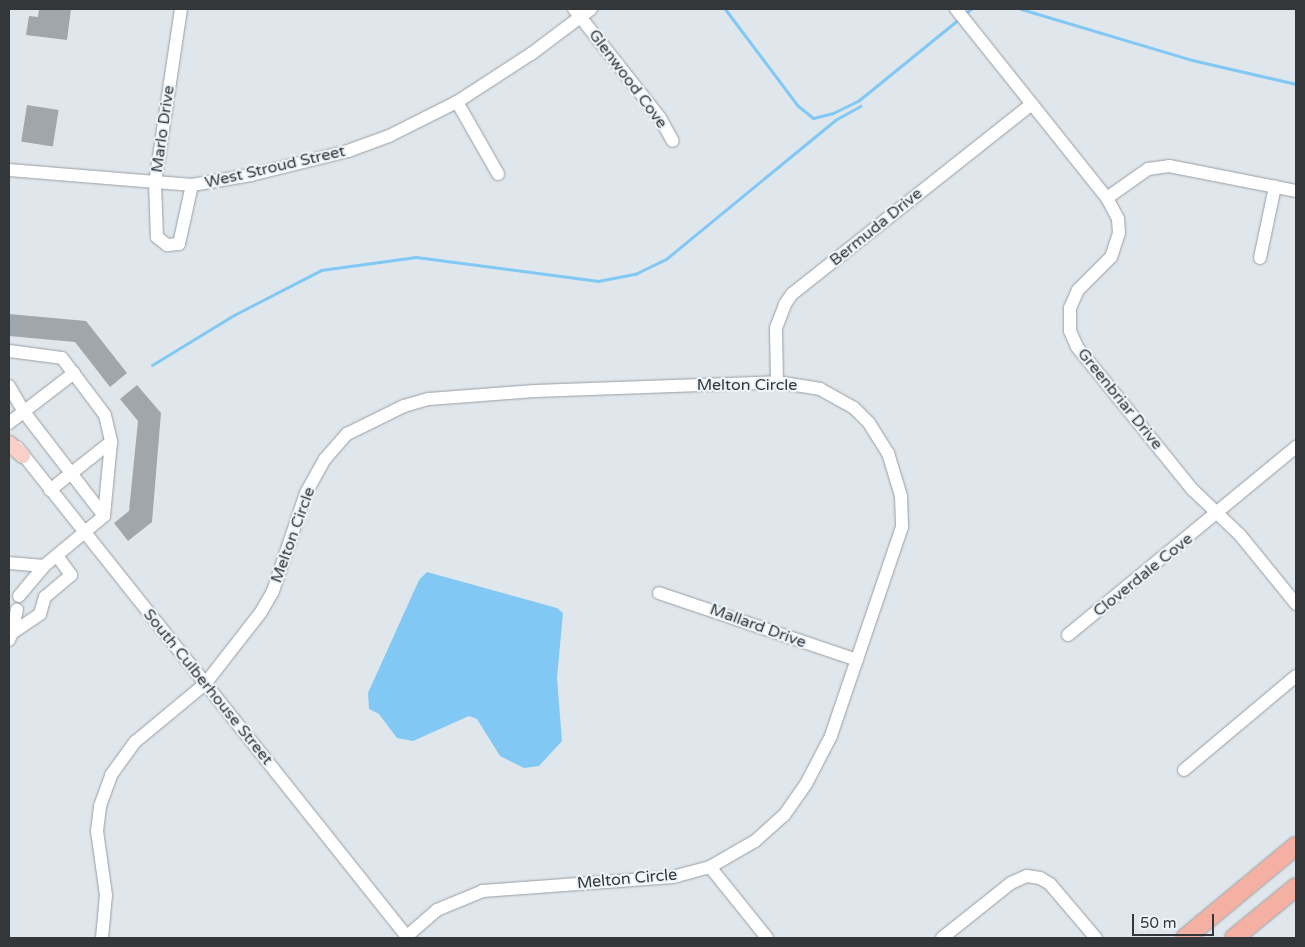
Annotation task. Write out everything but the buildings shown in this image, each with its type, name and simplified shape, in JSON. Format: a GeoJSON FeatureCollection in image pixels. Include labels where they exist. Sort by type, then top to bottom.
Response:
{"type":"FeatureCollection","features":[{"type":"Feature","properties":{"kind":"highway"},"geometry":{"type":"LineString","coordinates":[[1185,938],[1296,846]]}},
{"type":"Feature","properties":{"kind":"highway"},"geometry":{"type":"LineString","coordinates":[[1234,938],[1296,887]]}},
{"type":"Feature","properties":{"kind":"main road"},"geometry":{"type":"LineString","coordinates":[[9,443],[22,455]]}},
{"type":"Feature","properties":{"kind":"street","name":"Marlo Drive"},"geometry":{"type":"LineString","coordinates":[[181,9],[156,183],[157,238],[167,245],[179,244],[192,185]]}},
{"type":"Feature","properties":{"kind":"street","name":"West Stroud Street"},"geometry":{"type":"LineString","coordinates":[[9,170],[192,185],[251,175],[348,151],[389,136],[456,102],[532,54],[577,13],[591,9]]}},
{"type":"Feature","properties":{"kind":"street","name":"Greenbriar Drive"},"geometry":{"type":"LineString","coordinates":[[956,9],[1107,198],[1118,219],[1117,240],[1111,257],[1078,290],[1069,315],[1072,338],[1082,355],[1187,482],[1240,535],[1296,604]]}},
{"type":"Feature","properties":{"kind":"street","name":"Glenwood Cove"},"geometry":{"type":"LineString","coordinates":[[577,13],[660,118],[673,142]]}},
{"type":"Feature","properties":{"kind":"street"},"geometry":{"type":"LineString","coordinates":[[456,102],[498,174]]}},
{"type":"Feature","properties":{"kind":"street","name":"Bermuda Drive"},"geometry":{"type":"LineString","coordinates":[[777,382],[776,328],[784,304],[792,294],[1032,104]]}},
{"type":"Feature","properties":{"kind":"street"},"geometry":{"type":"LineString","coordinates":[[1107,198],[1148,169],[1169,166],[1296,191]]}},
{"type":"Feature","properties":{"kind":"street"},"geometry":{"type":"LineString","coordinates":[[1260,258],[1276,187]]}},
{"type":"Feature","properties":{"kind":"street"},"geometry":{"type":"LineString","coordinates":[[9,351],[62,358],[105,415],[111,442],[104,516],[85,534],[44,566],[19,596]]}},
{"type":"Feature","properties":{"kind":"street"},"geometry":{"type":"LineString","coordinates":[[9,423],[74,373]]}},
{"type":"Feature","properties":{"kind":"street","name":"Melton Circle"},"geometry":{"type":"LineString","coordinates":[[102,938],[106,895],[97,831],[108,782],[120,760],[135,742],[205,684],[269,598],[310,485],[334,447],[354,430],[404,406],[444,397],[777,382],[820,389],[854,408],[878,436],[895,472],[901,496],[902,527],[831,736],[796,800],[755,841],[710,867],[673,877],[483,891],[437,910],[408,937]]}},
{"type":"Feature","properties":{"kind":"street"},"geometry":{"type":"LineString","coordinates":[[9,386],[24,412],[104,516]]}},
{"type":"Feature","properties":{"kind":"street","name":"South Culberhouse Street"},"geometry":{"type":"LineString","coordinates":[[9,438],[408,937]]}},
{"type":"Feature","properties":{"kind":"street"},"geometry":{"type":"LineString","coordinates":[[50,490],[111,442]]}},
{"type":"Feature","properties":{"kind":"street","name":"Cloverdale Cove"},"geometry":{"type":"LineString","coordinates":[[1068,635],[1218,514],[1296,448]]}},
{"type":"Feature","properties":{"kind":"street"},"geometry":{"type":"LineString","coordinates":[[11,636],[40,614],[45,597],[71,575],[57,556]]}},
{"type":"Feature","properties":{"kind":"street"},"geometry":{"type":"LineString","coordinates":[[9,563],[44,566]]}},
{"type":"Feature","properties":{"kind":"street","name":"Mallard Drive"},"geometry":{"type":"LineString","coordinates":[[659,593],[857,660]]}},
{"type":"Feature","properties":{"kind":"street"},"geometry":{"type":"LineString","coordinates":[[11,636],[17,610]]}},
{"type":"Feature","properties":{"kind":"street"},"geometry":{"type":"LineString","coordinates":[[1184,770],[1296,676]]}},
{"type":"Feature","properties":{"kind":"street"},"geometry":{"type":"LineString","coordinates":[[710,867],[767,938]]}},
{"type":"Feature","properties":{"kind":"street"},"geometry":{"type":"LineString","coordinates":[[942,938],[1011,883],[1032,876],[1050,884],[1096,938]]}},
{"type":"Feature","properties":{"kind":"water"},"geometry":{"type":"Polygon","coordinates":[[[427,572],[557,608],[563,613],[557,678],[562,741],[539,766],[524,768],[500,756],[477,719],[469,716],[413,741],[397,738],[379,714],[369,709],[368,693],[419,580],[427,572]]]}},
{"type":"Feature","properties":{"kind":"waterway"},"geometry":{"type":"LineString","coordinates":[[725,9],[797,105],[813,118],[833,113],[858,101],[959,19]]}},
{"type":"Feature","properties":{"kind":"waterway"},"geometry":{"type":"LineString","coordinates":[[963,15],[971,9]]}},
{"type":"Feature","properties":{"kind":"waterway"},"geometry":{"type":"LineString","coordinates":[[1021,9],[1192,60],[1296,84]]}},
{"type":"Feature","properties":{"kind":"waterway"},"geometry":{"type":"LineString","coordinates":[[152,365],[234,315],[321,270],[416,257],[598,281],[635,274],[666,259],[835,120],[860,106]]}}]}
